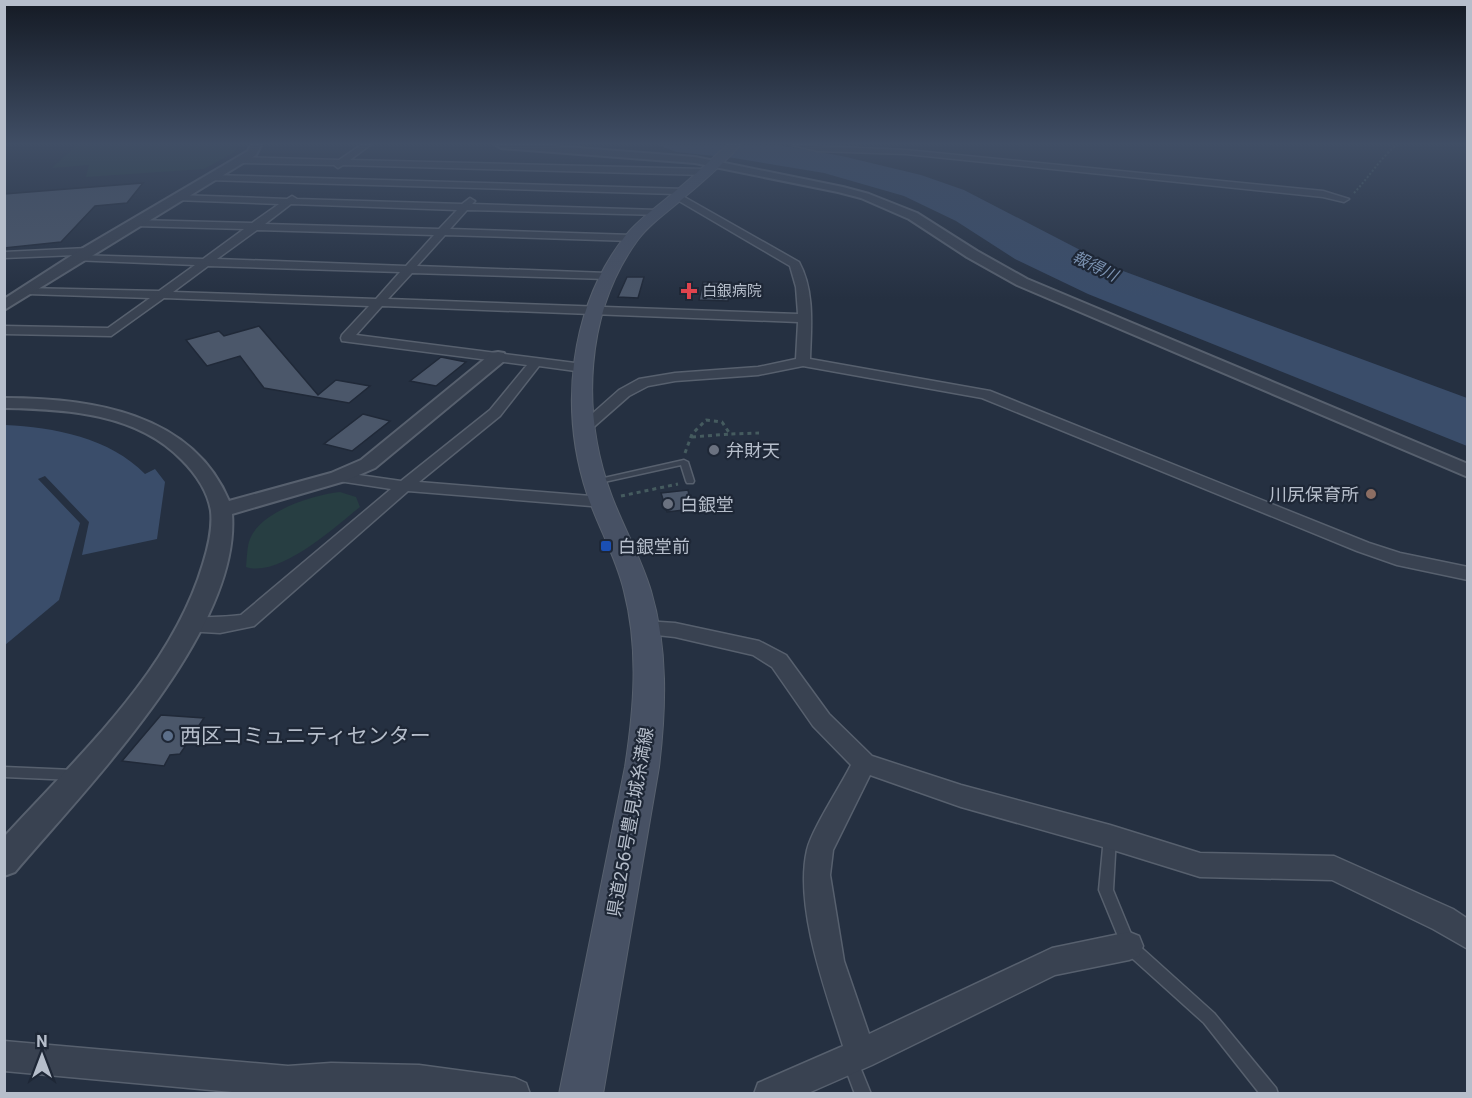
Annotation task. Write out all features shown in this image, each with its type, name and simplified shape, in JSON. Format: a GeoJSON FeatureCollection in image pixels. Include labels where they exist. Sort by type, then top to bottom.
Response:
{"type":"FeatureCollection","features":[{"type":"Feature","properties":{"kind":"main road","name":"県道256号豊見城糸満線"},"geometry":{"type":"LineString","coordinates":[[580,1094],[647,734],[648,687],[645,628],[637,589],[609,492],[583,429],[581,399],[583,368],[594,311],[607,276],[632,238],[677,196]]}},
{"type":"Feature","properties":{"kind":"street"},"geometry":{"type":"LineString","coordinates":[[4,306],[82,254],[181,196]]}},
{"type":"Feature","properties":{"kind":"street"},"geometry":{"type":"LineString","coordinates":[[4,330],[111,332],[296,196]]}},
{"type":"Feature","properties":{"kind":"street"},"geometry":{"type":"LineString","coordinates":[[474,196],[346,338],[583,368]]}},
{"type":"Feature","properties":{"kind":"street"},"geometry":{"type":"LineString","coordinates":[[626,196],[673,200],[795,264],[801,276],[803,362]]}},
{"type":"Feature","properties":{"kind":"street"},"geometry":{"type":"LineString","coordinates":[[861,196],[900,209],[926,222],[972,254],[1022,282],[1467,471]]}},
{"type":"Feature","properties":{"kind":"street"},"geometry":{"type":"LineString","coordinates":[[1335,196],[1344,198]]}},
{"type":"Feature","properties":{"kind":"street"},"geometry":{"type":"LineString","coordinates":[[178,198],[465,206],[673,200]]}},
{"type":"Feature","properties":{"kind":"street"},"geometry":{"type":"LineString","coordinates":[[135,223],[632,238]]}},
{"type":"Feature","properties":{"kind":"street"},"geometry":{"type":"LineString","coordinates":[[4,255],[82,254],[206,262],[607,276]]}},
{"type":"Feature","properties":{"kind":"street"},"geometry":{"type":"LineString","coordinates":[[28,290],[803,318]]}},
{"type":"Feature","properties":{"kind":"street"},"geometry":{"type":"LineString","coordinates":[[221,510],[338,477],[368,464],[498,357]]}},
{"type":"Feature","properties":{"kind":"street"},"geometry":{"type":"LineString","coordinates":[[192,626],[220,626],[247,621],[440,455],[495,413],[536,362]]}},
{"type":"Feature","properties":{"kind":"street"},"geometry":{"type":"LineString","coordinates":[[583,429],[624,393],[644,382],[675,377],[758,371],[803,362],[985,394],[1363,547],[1398,559],[1467,574]]}},
{"type":"Feature","properties":{"kind":"street"},"geometry":{"type":"LineString","coordinates":[[4,403],[80,407],[112,414],[157,431],[175,443],[206,474],[221,510],[215,563],[207,593],[192,626],[138,707],[4,861]]}},
{"type":"Feature","properties":{"kind":"street"},"geometry":{"type":"LineString","coordinates":[[338,477],[404,486],[609,492]]}},
{"type":"Feature","properties":{"kind":"street"},"geometry":{"type":"LineString","coordinates":[[645,628],[675,630],[759,649],[779,661],[821,720],[864,763],[961,796],[1110,837],[1200,865],[1334,868],[1443,919],[1467,935]]}},
{"type":"Feature","properties":{"kind":"street"},"geometry":{"type":"LineString","coordinates":[[856,1057],[830,961],[817,875],[820,849],[864,763]]}},
{"type":"Feature","properties":{"kind":"street"},"geometry":{"type":"LineString","coordinates":[[769,1094],[856,1057],[1052,963],[1128,946]]}},
{"type":"Feature","properties":{"kind":"street"},"geometry":{"type":"LineString","coordinates":[[4,1056],[288,1081],[332,1078],[419,1080],[515,1094]]}},
{"type":"Feature","properties":{"kind":"lane"},"geometry":{"type":"LineString","coordinates":[[609,492],[684,462],[690,481]]}},
{"type":"Feature","properties":{"kind":"lane"},"geometry":{"type":"LineString","coordinates":[[4,772],[79,775]]}},
{"type":"Feature","properties":{"kind":"lane"},"geometry":{"type":"LineString","coordinates":[[1110,837],[1106,890],[1128,946],[1209,1018],[1270,1094]]}},
{"type":"Feature","properties":{"kind":"lane"},"geometry":{"type":"LineString","coordinates":[[856,1057],[863,1094]]}},
{"type":"Feature","properties":{"kind":"path"},"geometry":{"type":"LineString","coordinates":[[684,462],[687,443],[706,420],[722,422],[730,434]]}},
{"type":"Feature","properties":{"kind":"path"},"geometry":{"type":"LineString","coordinates":[[691,437],[759,433]]}},
{"type":"Feature","properties":{"kind":"path"},"geometry":{"type":"LineString","coordinates":[[609,492],[690,481]]}},
{"type":"Feature","properties":{"kind":"green space"},"geometry":{"type":"Polygon","coordinates":[[[340,492],[356,497],[360,507],[291,558],[260,568],[246,567],[250,539],[265,520],[289,506],[340,492]]]}},
{"type":"Feature","properties":{"kind":"water","name":"報得川"},"geometry":{"type":"Polygon","coordinates":[[[904,196],[976,196],[1115,268],[1467,398],[1467,446],[1088,294],[1015,259],[956,221],[904,196]]]}},
{"type":"Feature","properties":{"kind":"water"},"geometry":{"type":"Polygon","coordinates":[[[5,425],[43,428],[98,443],[115,451],[145,474],[155,469],[165,482],[157,539],[82,555],[89,522],[45,476],[38,479],[80,523],[59,600],[5,645],[5,425]]]}},
{"type":"Feature","properties":{"kind":"building"},"geometry":{"type":"Polygon","coordinates":[[[4,196],[132,196],[127,203],[95,206],[61,242],[4,248],[4,196]]]}},
{"type":"Feature","properties":{"kind":"building"},"geometry":{"type":"Polygon","coordinates":[[[627,277],[644,277],[638,298],[618,297],[627,277]]]}},
{"type":"Feature","properties":{"kind":"building"},"geometry":{"type":"Polygon","coordinates":[[[703,282],[731,282],[728,301],[699,300],[703,282]]]}},
{"type":"Feature","properties":{"kind":"building"},"geometry":{"type":"Polygon","coordinates":[[[259,326],[318,395],[336,380],[370,386],[349,403],[264,388],[240,356],[207,366],[186,340],[219,331],[224,336],[259,326]]]}},
{"type":"Feature","properties":{"kind":"building"},"geometry":{"type":"Polygon","coordinates":[[[441,357],[466,362],[436,386],[410,381],[441,357]]]}},
{"type":"Feature","properties":{"kind":"building"},"geometry":{"type":"Polygon","coordinates":[[[363,414],[390,421],[352,451],[324,444],[363,414]]]}},
{"type":"Feature","properties":{"kind":"building","name":"白銀堂"},"geometry":{"type":"Polygon","coordinates":[[[688,490],[692,509],[667,512],[661,493],[688,490]]]}},
{"type":"Feature","properties":{"kind":"building","name":"西区コミュニティセンター"},"geometry":{"type":"Polygon","coordinates":[[[161,715],[204,718],[180,754],[170,755],[164,766],[122,761],[161,715]]]}},
{"type":"Feature","properties":{"kind":"place","name":"白銀病院"},"geometry":{"type":"Point","coordinates":[689,291]}},
{"type":"Feature","properties":{"kind":"place","name":"弁財天"},"geometry":{"type":"Point","coordinates":[714,450]}},
{"type":"Feature","properties":{"kind":"place","name":"川尻保育所"},"geometry":{"type":"Point","coordinates":[1371,494]}},
{"type":"Feature","properties":{"kind":"place","name":"白銀堂"},"geometry":{"type":"Point","coordinates":[668,504]}},
{"type":"Feature","properties":{"kind":"place","name":"白銀堂前"},"geometry":{"type":"Point","coordinates":[606,546]}},
{"type":"Feature","properties":{"kind":"place","name":"西区コミュニティセンター"},"geometry":{"type":"Point","coordinates":[168,736]}}]}
